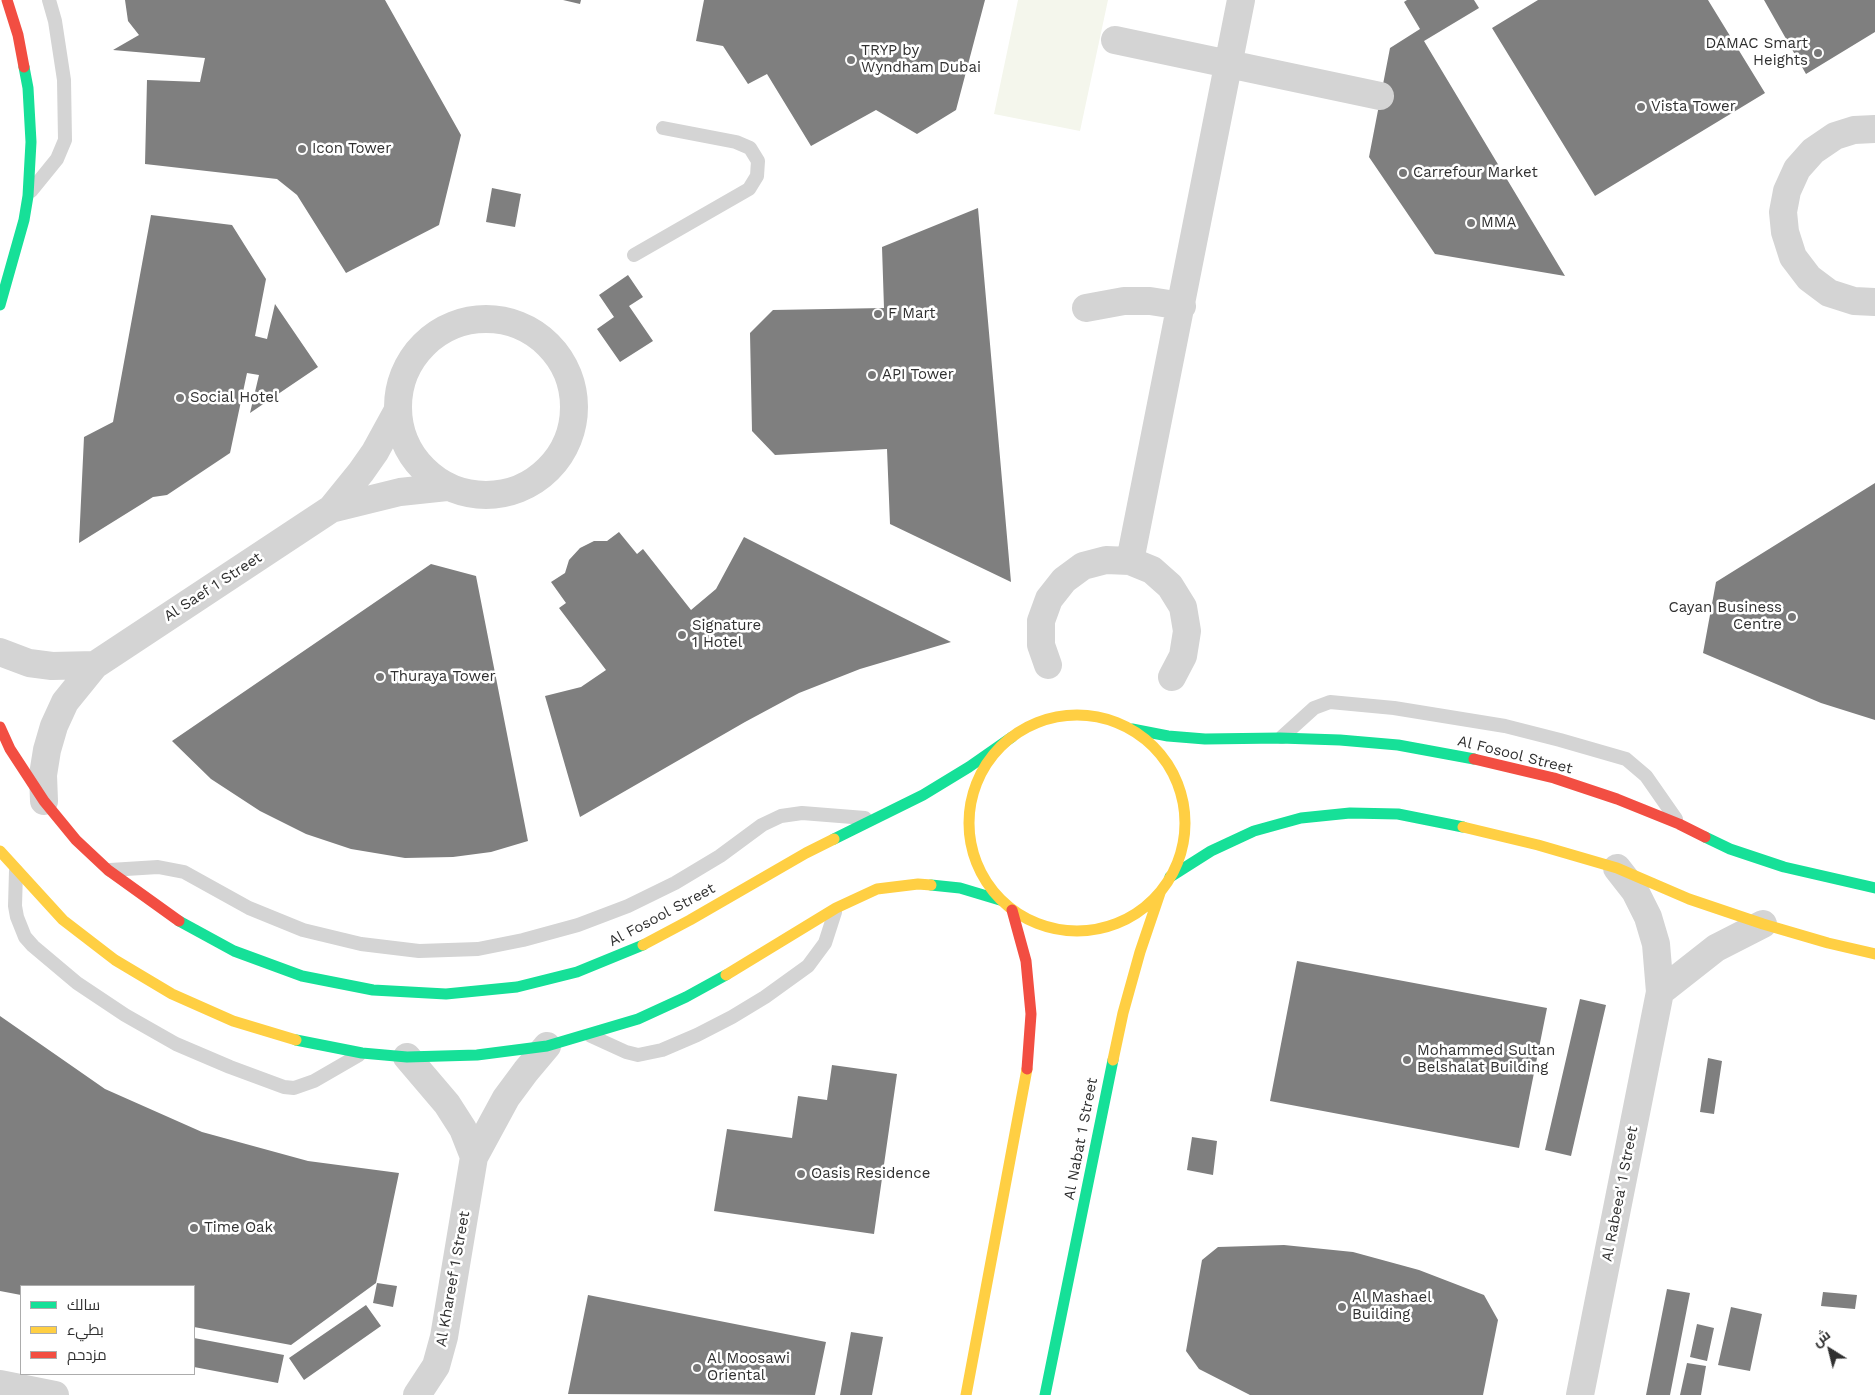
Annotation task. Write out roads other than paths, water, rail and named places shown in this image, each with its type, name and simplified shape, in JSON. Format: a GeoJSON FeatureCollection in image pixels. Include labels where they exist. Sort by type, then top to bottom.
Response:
{"type":"FeatureCollection","features":[{"type":"Feature","properties":{"kind":"street"},"geometry":{"type":"LineString","coordinates":[[0,305],[24,220],[28,196],[31,142],[28,88],[18,35],[7,0]]}},
{"type":"Feature","properties":{"kind":"street"},"geometry":{"type":"LineString","coordinates":[[1130,561],[1182,306],[1241,0]]}},
{"type":"Feature","properties":{"kind":"street"},"geometry":{"type":"LineString","coordinates":[[1115,40],[1380,96]]}},
{"type":"Feature","properties":{"kind":"street"},"geometry":{"type":"LineString","coordinates":[[1868,306],[1830,293],[1809,278],[1793,257],[1785,232],[1784,212],[1787,191],[1797,169],[1813,151],[1835,136],[1854,130],[1875,129]]}},
{"type":"Feature","properties":{"kind":"street"},"geometry":{"type":"LineString","coordinates":[[1086,308],[1124,301],[1150,301],[1182,306]]}},
{"type":"Feature","properties":{"kind":"street"},"geometry":{"type":"LineString","coordinates":[[492,319],[525,328],[541,338],[556,352],[566,370],[574,401],[574,414],[569,436],[559,456],[544,473],[526,486],[504,494],[487,496],[470,494],[447,486],[431,476],[417,463],[406,447],[400,428],[398,410],[399,391],[404,377],[416,354],[428,340],[444,329],[460,323],[492,319]]}},
{"type":"Feature","properties":{"kind":"street","name":"Al Saef 1 Street"},"geometry":{"type":"LineString","coordinates":[[44,801],[43,775],[47,750],[54,726],[66,702],[95,665],[331,509],[375,452],[398,410]]}},
{"type":"Feature","properties":{"kind":"street","name":"Al Saef 1 Street"},"geometry":{"type":"LineString","coordinates":[[331,509],[400,492],[447,486]]}},
{"type":"Feature","properties":{"kind":"street"},"geometry":{"type":"LineString","coordinates":[[1048,665],[1041,645],[1041,621],[1049,599],[1064,580],[1083,566],[1106,560],[1130,561],[1152,570],[1170,586],[1183,607],[1187,631],[1185,648],[1183,656],[1172,676]]}},
{"type":"Feature","properties":{"kind":"street"},"geometry":{"type":"LineString","coordinates":[[0,652],[29,662],[52,666],[95,665]]}},
{"type":"Feature","properties":{"kind":"street"},"geometry":{"type":"LineString","coordinates":[[1071,715],[1102,718],[1132,730],[1160,754],[1171,769],[1182,795],[1185,824],[1181,852],[1170,878],[1160,892],[1136,914],[1106,927],[1074,931],[1041,926],[1012,910],[1000,900],[984,879],[973,855],[969,829],[971,803],[979,778],[993,755],[1012,736],[1040,721],[1071,715]]}},
{"type":"Feature","properties":{"kind":"street","name":"Al Fosool Street"},"geometry":{"type":"LineString","coordinates":[[0,727],[10,749],[44,801],[76,840],[108,870],[171,917],[234,951],[302,976],[373,990],[446,994],[517,987],[577,972],[635,949],[690,920],[806,853],[931,790],[1012,736]]}},
{"type":"Feature","properties":{"kind":"street","name":"Al Fosool Street"},"geometry":{"type":"LineString","coordinates":[[1132,730],[1168,736],[1205,739],[1280,738],[1340,740],[1398,745],[1460,756],[1554,778],[1617,799],[1679,824],[1730,848],[1784,867],[1875,888]]}},
{"type":"Feature","properties":{"kind":"street"},"geometry":{"type":"LineString","coordinates":[[1170,878],[1210,851],[1254,831],[1301,818],[1350,812],[1398,814],[1538,845],[1617,868],[1689,899],[1763,924],[1828,943],[1875,954]]}},
{"type":"Feature","properties":{"kind":"street"},"geometry":{"type":"LineString","coordinates":[[0,851],[63,920],[115,960],[172,994],[242,1023],[297,1040],[362,1053],[407,1057],[477,1055],[547,1046],[638,1019],[686,997],[732,972],[836,908],[877,889],[918,884],[960,888],[1000,900]]}},
{"type":"Feature","properties":{"kind":"street","name":"Al Rabeea' 1 Street"},"geometry":{"type":"LineString","coordinates":[[1580,1395],[1660,992],[1656,944],[1648,917],[1635,891],[1617,868]]}},
{"type":"Feature","properties":{"kind":"street","name":"Al Nabat 1 Street"},"geometry":{"type":"LineString","coordinates":[[1045,1395],[1123,1012],[1160,892]]}},
{"type":"Feature","properties":{"kind":"street"},"geometry":{"type":"LineString","coordinates":[[966,1395],[1028,1066],[1031,1014],[1026,960],[1012,910]]}},
{"type":"Feature","properties":{"kind":"street"},"geometry":{"type":"LineString","coordinates":[[1660,992],[1716,948],[1763,924]]}},
{"type":"Feature","properties":{"kind":"street","name":"Al Khareef 1 Street"},"geometry":{"type":"LineString","coordinates":[[417,1395],[436,1366],[444,1337],[474,1157],[506,1098],[547,1046]]}},
{"type":"Feature","properties":{"kind":"street"},"geometry":{"type":"LineString","coordinates":[[407,1057],[447,1104],[463,1130],[474,1157]]}},
{"type":"Feature","properties":{"kind":"street"},"geometry":{"type":"LineString","coordinates":[[0,1384],[55,1395]]}},
{"type":"Feature","properties":{"kind":"lane"},"geometry":{"type":"LineString","coordinates":[[28,196],[57,160],[65,140],[64,80],[55,21],[49,0]]}},
{"type":"Feature","properties":{"kind":"lane"},"geometry":{"type":"LineString","coordinates":[[634,255],[749,189],[757,176],[758,161],[750,148],[736,142],[663,128]]}},
{"type":"Feature","properties":{"kind":"lane"},"geometry":{"type":"LineString","coordinates":[[1280,738],[1314,708],[1330,702],[1394,708],[1505,726],[1626,759],[1646,776],[1679,824]]}},
{"type":"Feature","properties":{"kind":"lane"},"geometry":{"type":"LineString","coordinates":[[108,870],[158,867],[184,872],[249,908],[303,930],[361,944],[419,951],[478,949],[523,940],[578,925],[628,906],[675,883],[720,856],[762,825],[781,816],[802,813],[876,819]]}},
{"type":"Feature","properties":{"kind":"lane"},"geometry":{"type":"LineString","coordinates":[[16,870],[15,906],[17,917],[25,937],[33,946],[77,983],[125,1015],[176,1044],[230,1067],[284,1087],[294,1088],[314,1082],[362,1053]]}},
{"type":"Feature","properties":{"kind":"lane"},"geometry":{"type":"LineString","coordinates":[[588,1035],[626,1052],[638,1054],[662,1050],[697,1035],[765,997],[808,966],[825,943],[836,908]]}},
{"type":"Feature","properties":{"kind":"place","name":"DAMAC Smart Heights"},"geometry":{"type":"Point","coordinates":[1818,53]}},
{"type":"Feature","properties":{"kind":"place","name":"TRYP by Wyndham Dubai"},"geometry":{"type":"Point","coordinates":[851,60]}},
{"type":"Feature","properties":{"kind":"place","name":"Vista Tower"},"geometry":{"type":"Point","coordinates":[1641,107]}},
{"type":"Feature","properties":{"kind":"place","name":"Icon Tower"},"geometry":{"type":"Point","coordinates":[302,149]}},
{"type":"Feature","properties":{"kind":"place","name":"Carrefour Market"},"geometry":{"type":"Point","coordinates":[1403,173]}},
{"type":"Feature","properties":{"kind":"place","name":"MMA"},"geometry":{"type":"Point","coordinates":[1471,223]}},
{"type":"Feature","properties":{"kind":"place","name":"F Mart"},"geometry":{"type":"Point","coordinates":[878,314]}},
{"type":"Feature","properties":{"kind":"place","name":"API Tower"},"geometry":{"type":"Point","coordinates":[872,375]}},
{"type":"Feature","properties":{"kind":"place","name":"Social Hotel"},"geometry":{"type":"Point","coordinates":[180,398]}},
{"type":"Feature","properties":{"kind":"place","name":"Cayan Business Centre"},"geometry":{"type":"Point","coordinates":[1792,617]}},
{"type":"Feature","properties":{"kind":"place","name":"Signature 1 Hotel"},"geometry":{"type":"Point","coordinates":[682,635]}},
{"type":"Feature","properties":{"kind":"place","name":"Thuraya Tower"},"geometry":{"type":"Point","coordinates":[380,677]}},
{"type":"Feature","properties":{"kind":"place","name":"Mohammed Sultan Belshalat Building"},"geometry":{"type":"Point","coordinates":[1407,1060]}},
{"type":"Feature","properties":{"kind":"place","name":"Oasis Residence"},"geometry":{"type":"Point","coordinates":[801,1174]}},
{"type":"Feature","properties":{"kind":"place","name":"Time Oak"},"geometry":{"type":"Point","coordinates":[194,1228]}},
{"type":"Feature","properties":{"kind":"place","name":"Al Mashael Building"},"geometry":{"type":"Point","coordinates":[1342,1307]}},
{"type":"Feature","properties":{"kind":"place","name":"Al Moosawi Oriental"},"geometry":{"type":"Point","coordinates":[697,1368]}}]}
